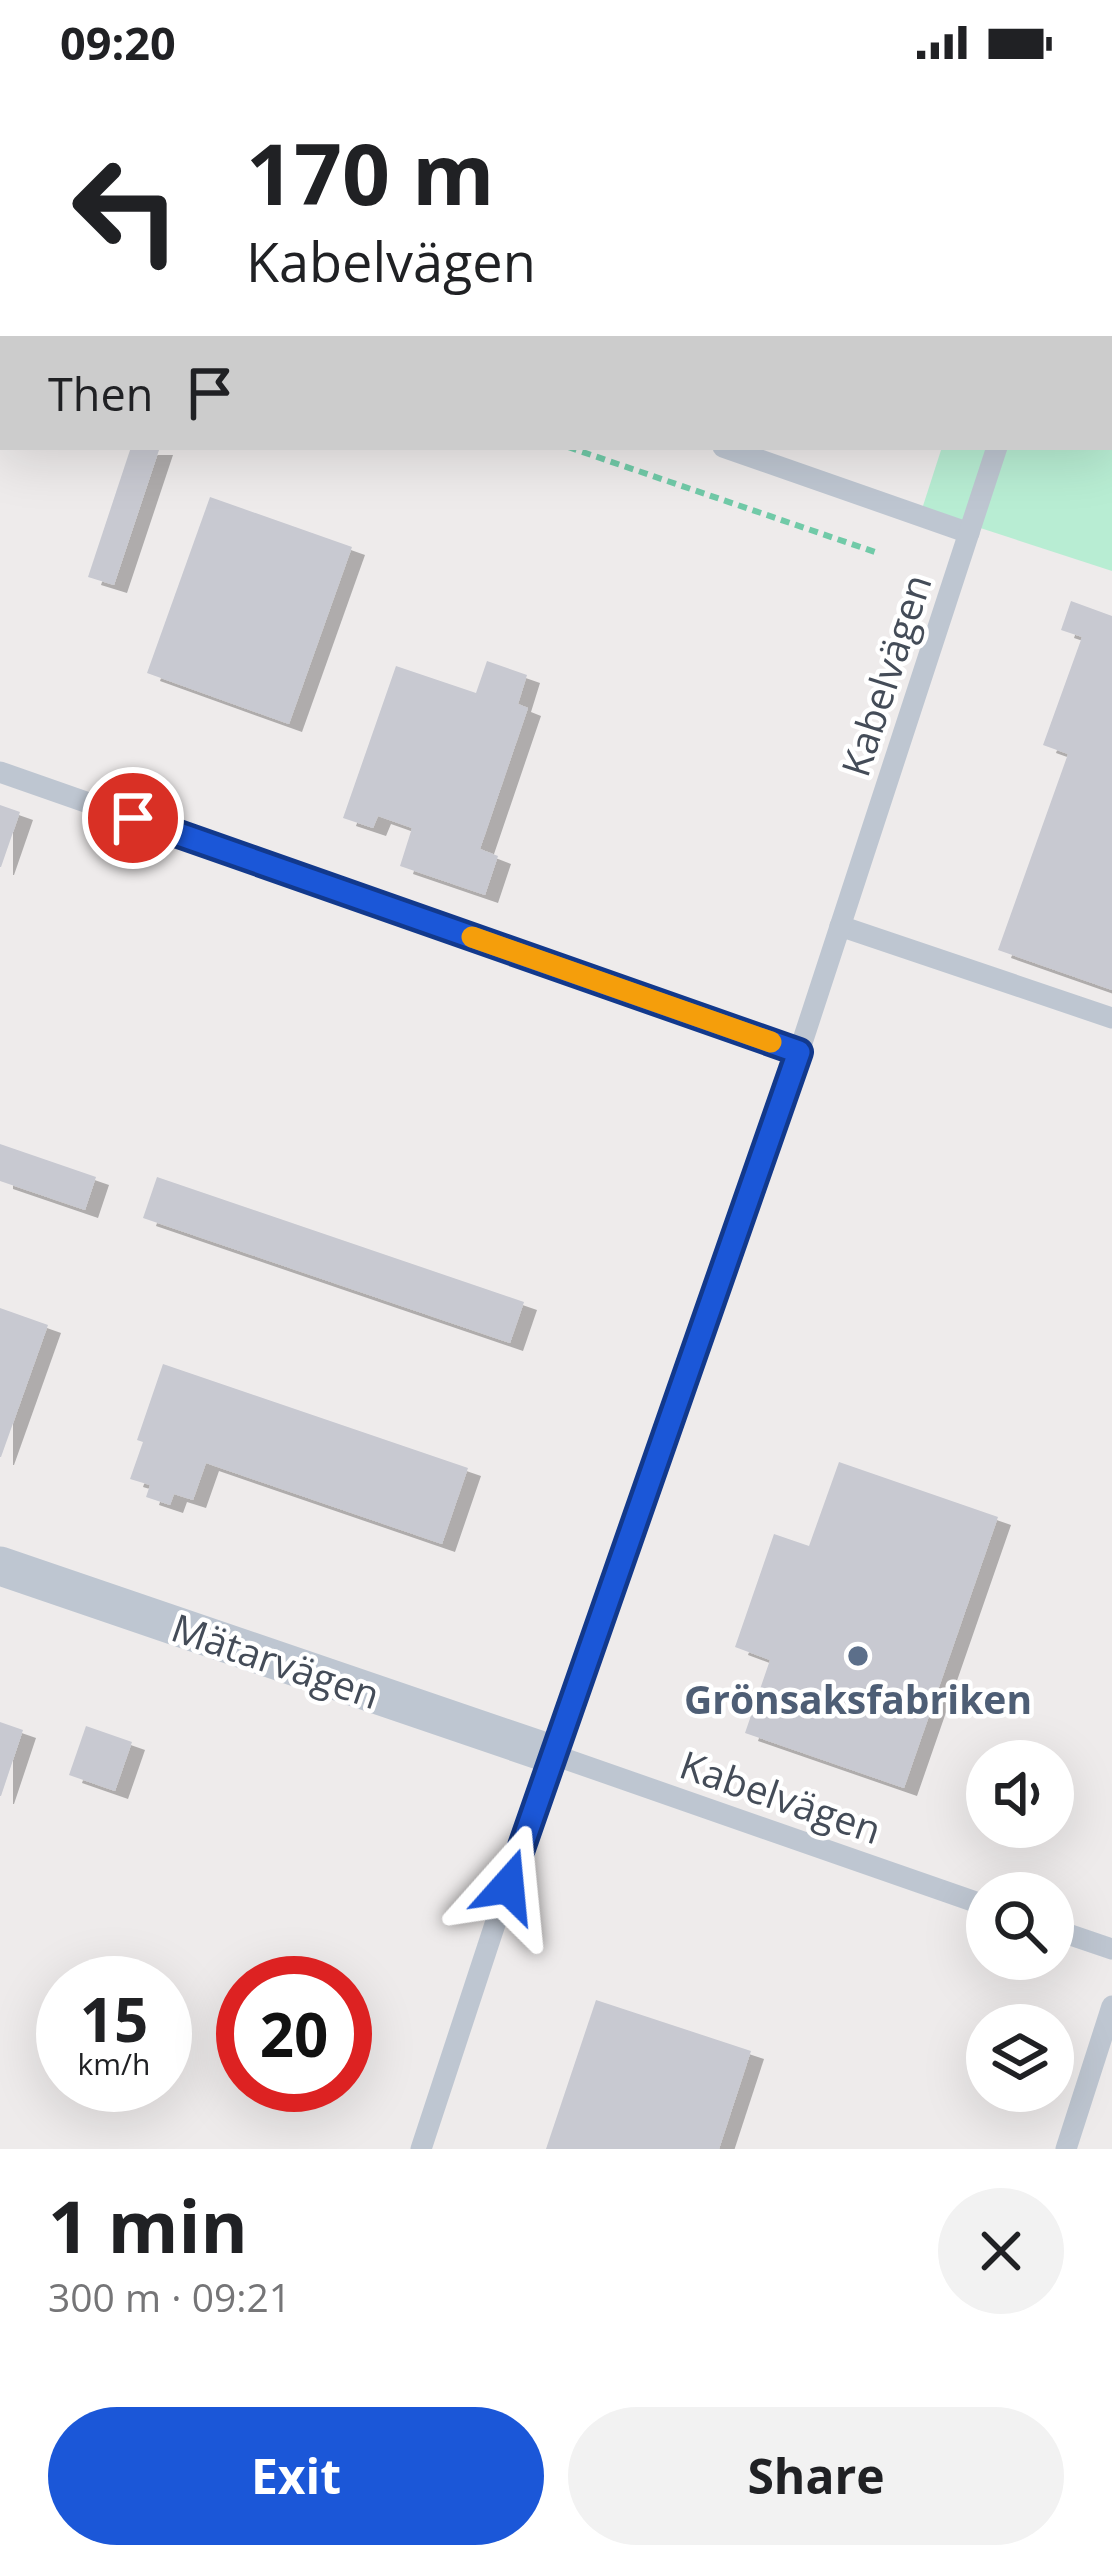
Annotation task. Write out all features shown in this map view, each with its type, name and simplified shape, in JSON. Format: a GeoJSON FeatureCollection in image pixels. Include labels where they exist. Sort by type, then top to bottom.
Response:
{"type":"FeatureCollection","features":[{"type":"Feature","properties":{"kind":"street","name":"Mätarvägen"},"geometry":{"type":"LineString","coordinates":[[0,1566],[551,1754]]}},
{"type":"Feature","properties":{"kind":"lane"},"geometry":{"type":"LineString","coordinates":[[732,450],[969,533]]}},
{"type":"Feature","properties":{"kind":"lane","name":"Kabelvägen"},"geometry":{"type":"LineString","coordinates":[[421,2149],[551,1754],[799,1052],[996,450]]}},
{"type":"Feature","properties":{"kind":"lane"},"geometry":{"type":"LineString","coordinates":[[0,772],[799,1052]]}},
{"type":"Feature","properties":{"kind":"lane"},"geometry":{"type":"LineString","coordinates":[[840,926],[1112,1018]]}},
{"type":"Feature","properties":{"kind":"lane","name":"Kabelvägen"},"geometry":{"type":"LineString","coordinates":[[551,1754],[966,1899]]}},
{"type":"Feature","properties":{"kind":"lane"},"geometry":{"type":"LineString","coordinates":[[1074,1936],[1112,1949]]}},
{"type":"Feature","properties":{"kind":"lane"},"geometry":{"type":"LineString","coordinates":[[1066,2149],[1112,2006]]}},
{"type":"Feature","properties":{"kind":"path"},"geometry":{"type":"LineString","coordinates":[[577,450],[874,552]]}},
{"type":"Feature","properties":{"kind":"green space"},"geometry":{"type":"Polygon","coordinates":[[[941,450],[1112,450],[1112,571],[922,509],[941,450]]]}},
{"type":"Feature","properties":{"kind":"building"},"geometry":{"type":"Polygon","coordinates":[[[130,450],[159,450],[114,585],[88,577],[130,450]]]}},
{"type":"Feature","properties":{"kind":"building"},"geometry":{"type":"Polygon","coordinates":[[[210,497],[352,547],[289,724],[147,673],[210,497]]]}},
{"type":"Feature","properties":{"kind":"building"},"geometry":{"type":"Polygon","coordinates":[[[1071,601],[1112,616],[1112,990],[998,950],[1068,754],[1043,745],[1082,637],[1061,630],[1071,601]]]}},
{"type":"Feature","properties":{"kind":"building"},"geometry":{"type":"Polygon","coordinates":[[[487,661],[527,675],[518,704],[528,708],[480,849],[498,856],[485,895],[400,866],[412,828],[378,816],[373,828],[343,818],[396,666],[476,693],[487,661]]]}},
{"type":"Feature","properties":{"kind":"building"},"geometry":{"type":"Polygon","coordinates":[[[0,805],[20,812],[1,867],[0,867],[0,805]]]}},
{"type":"Feature","properties":{"kind":"building"},"geometry":{"type":"Polygon","coordinates":[[[0,1144],[96,1177],[85,1210],[0,1181],[0,1144]]]}},
{"type":"Feature","properties":{"kind":"building"},"geometry":{"type":"Polygon","coordinates":[[[157,1177],[524,1302],[510,1343],[143,1218],[157,1177]]]}},
{"type":"Feature","properties":{"kind":"building"},"geometry":{"type":"Polygon","coordinates":[[[0,1308],[48,1325],[1,1457],[0,1457],[0,1308]]]}},
{"type":"Feature","properties":{"kind":"building"},"geometry":{"type":"Polygon","coordinates":[[[163,1364],[468,1468],[442,1544],[206,1463],[193,1500],[174,1494],[170,1505],[146,1497],[150,1485],[130,1479],[143,1442],[137,1440],[163,1364]]]}},
{"type":"Feature","properties":{"kind":"building"},"geometry":{"type":"Polygon","coordinates":[[[839,1462],[998,1517],[904,1788],[745,1733],[770,1660],[735,1647],[774,1534],[809,1546],[839,1462]]]}},
{"type":"Feature","properties":{"kind":"building"},"geometry":{"type":"Polygon","coordinates":[[[0,1722],[23,1730],[1,1796],[0,1796],[0,1722]]]}},
{"type":"Feature","properties":{"kind":"building"},"geometry":{"type":"Polygon","coordinates":[[[86,1726],[132,1742],[115,1791],[69,1775],[86,1726]]]}},
{"type":"Feature","properties":{"kind":"building"},"geometry":{"type":"Polygon","coordinates":[[[596,2000],[751,2051],[719,2149],[546,2149],[596,2000]]]}},
{"type":"Feature","properties":{"kind":"slow traffic"},"geometry":{"type":"LineString","coordinates":[[472,937],[771,1042]]}},
{"type":"Feature","properties":{"kind":"place","name":"Grönsaksfabriken"},"geometry":{"type":"Point","coordinates":[858,1656]}},
{"type":"Feature","properties":{"kind":"route"},"geometry":{"type":"LineString","coordinates":[[133,818],[799,1052],[508,1886]]}}]}
